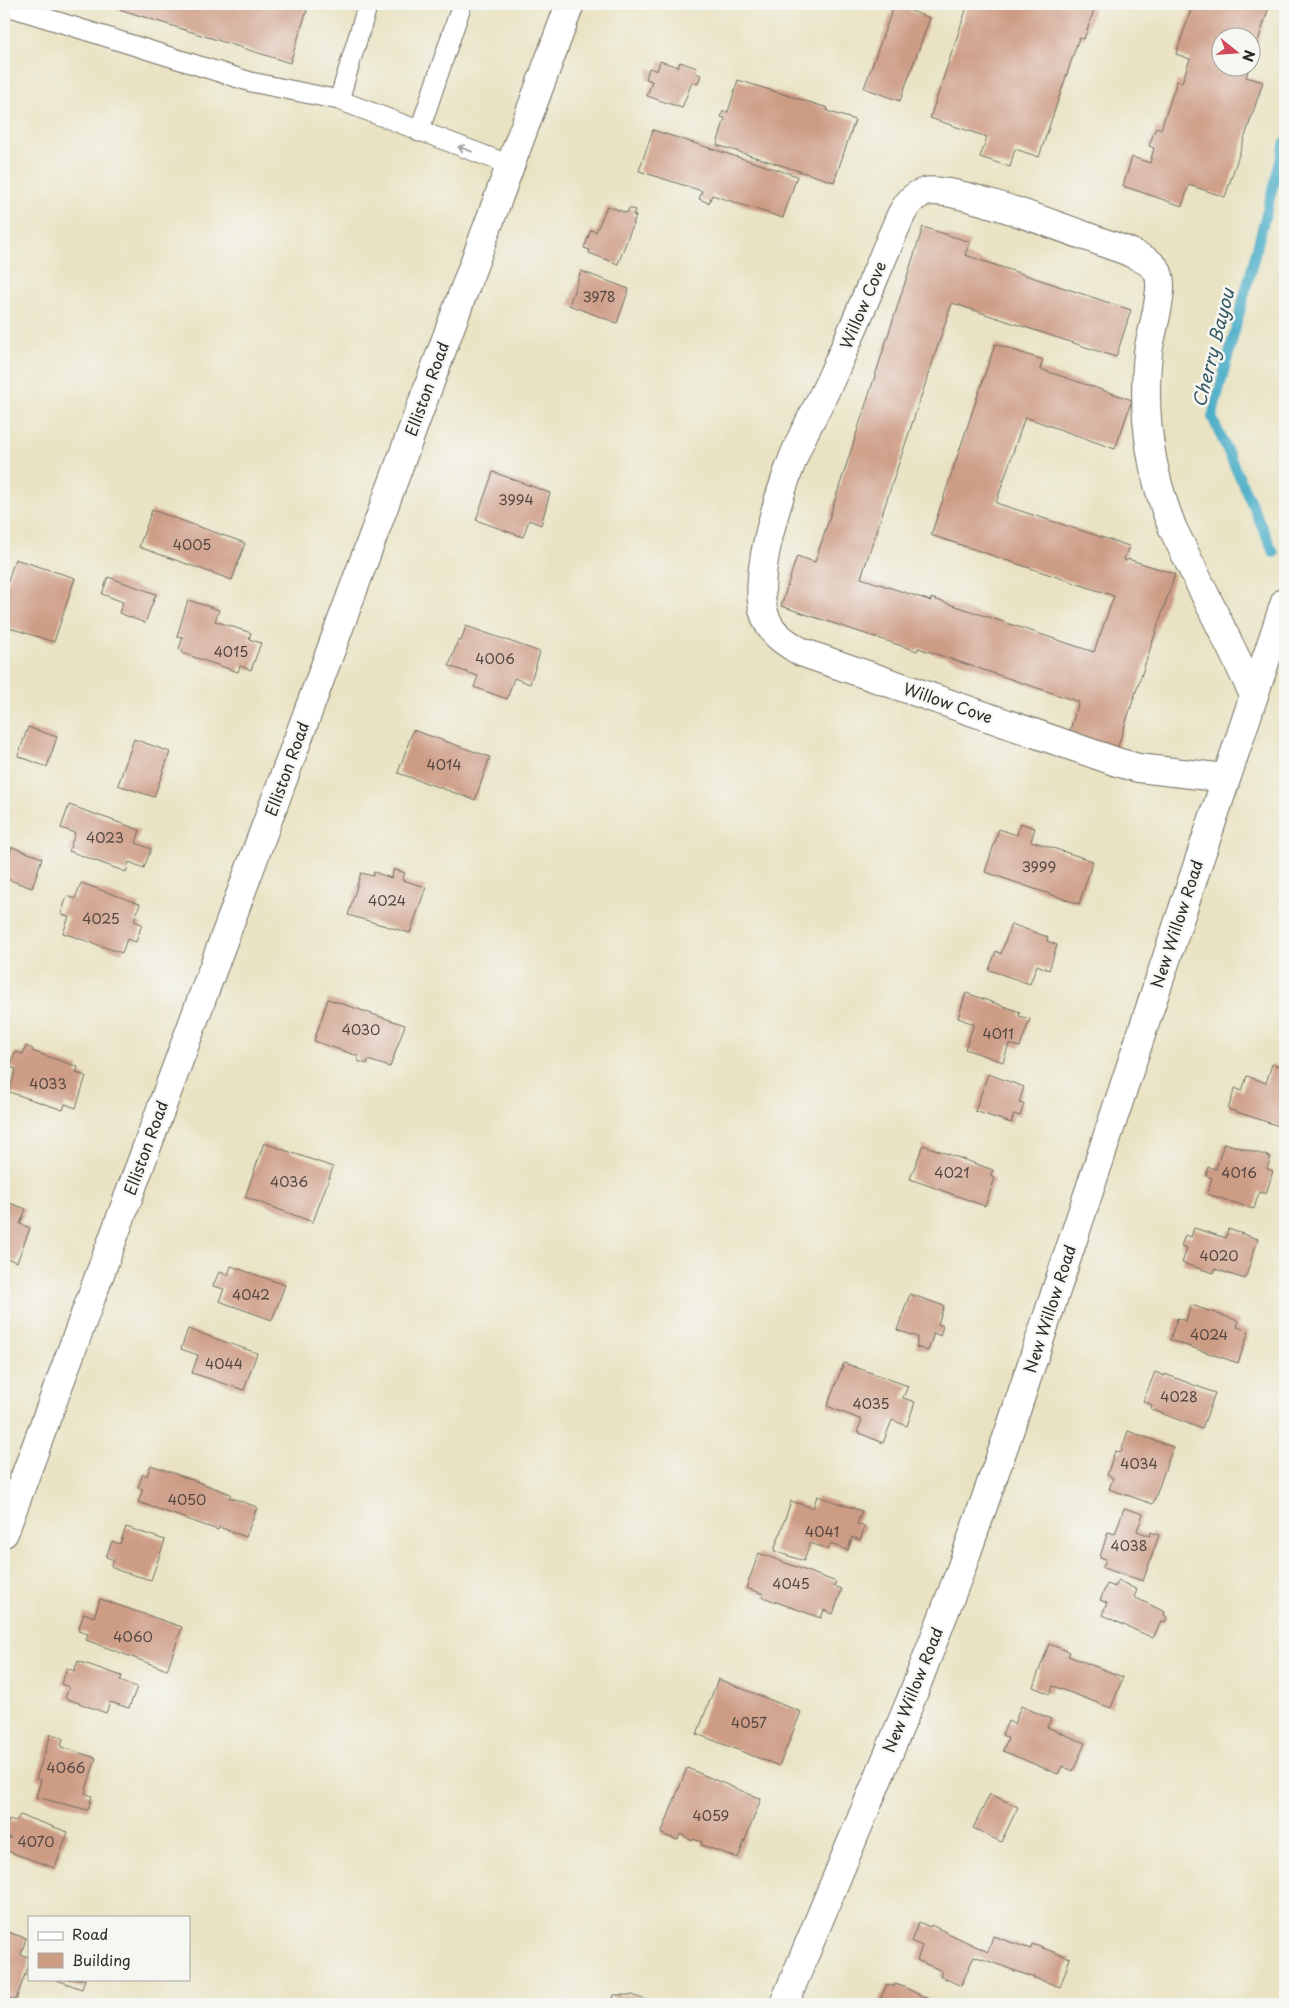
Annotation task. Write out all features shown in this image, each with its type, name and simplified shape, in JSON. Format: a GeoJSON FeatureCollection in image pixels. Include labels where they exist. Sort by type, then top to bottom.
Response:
{"type":"FeatureCollection","features":[{"type":"Feature","properties":{"kind":"street","name":"Elliston Road"},"geometry":{"type":"LineString","coordinates":[[4,1533],[570,4]]}},
{"type":"Feature","properties":{"kind":"street","name":"Willow Cove"},"geometry":{"type":"LineString","coordinates":[[1226,778],[1138,768],[1117,762],[801,652],[776,637],[764,616],[760,583],[767,540],[791,466],[803,435],[837,366],[908,202],[917,196],[935,191],[970,197],[1127,251],[1150,263],[1159,276],[1159,299],[1148,352],[1147,382],[1149,442],[1154,473],[1162,503],[1173,529],[1254,695]]}},
{"type":"Feature","properties":{"kind":"street","name":"New Willow Road"},"geometry":{"type":"LineString","coordinates":[[784,2004],[910,1702],[961,1569],[1010,1430],[1285,602]]}},
{"type":"Feature","properties":{"kind":"lane"},"geometry":{"type":"LineString","coordinates":[[339,100],[368,4]]}},
{"type":"Feature","properties":{"kind":"lane"},"geometry":{"type":"LineString","coordinates":[[419,132],[462,4]]}},
{"type":"Feature","properties":{"kind":"lane"},"geometry":{"type":"LineString","coordinates":[[4,5],[251,82],[339,100],[510,165]]}},
{"type":"Feature","properties":{"kind":"building"},"geometry":{"type":"Polygon","coordinates":[[[103,4],[309,4],[290,63],[103,4]]]}},
{"type":"Feature","properties":{"kind":"building"},"geometry":{"type":"Polygon","coordinates":[[[968,4],[1096,4],[1084,39],[1079,38],[1039,157],[1015,149],[1010,167],[980,157],[987,137],[930,118],[968,4]]]}},
{"type":"Feature","properties":{"kind":"building"},"geometry":{"type":"Polygon","coordinates":[[[1193,4],[1270,4],[1262,29],[1212,28],[1212,78],[1249,78],[1263,82],[1225,197],[1189,185],[1182,206],[1123,186],[1132,157],[1150,163],[1154,148],[1149,146],[1156,127],[1161,129],[1177,81],[1182,82],[1190,59],[1176,54],[1193,4]]]}},
{"type":"Feature","properties":{"kind":"building"},"geometry":{"type":"Polygon","coordinates":[[[894,5],[930,18],[900,101],[864,88],[894,5]]]}},
{"type":"Feature","properties":{"kind":"building"},"geometry":{"type":"Polygon","coordinates":[[[660,61],[678,67],[680,62],[697,68],[695,73],[701,75],[698,84],[692,82],[682,108],[647,96],[652,81],[646,79],[649,68],[657,71],[660,61]]]}},
{"type":"Feature","properties":{"kind":"building"},"geometry":{"type":"Polygon","coordinates":[[[738,80],[828,108],[827,111],[855,120],[834,182],[717,145],[725,118],[721,117],[723,111],[728,112],[738,80]]]}},
{"type":"Feature","properties":{"kind":"building"},"geometry":{"type":"Polygon","coordinates":[[[653,130],[797,176],[783,218],[712,195],[709,203],[699,199],[702,191],[639,171],[653,130]]]}},
{"type":"Feature","properties":{"kind":"building"},"geometry":{"type":"Polygon","coordinates":[[[607,206],[627,213],[629,208],[635,210],[633,215],[636,216],[618,264],[589,253],[590,250],[584,248],[591,230],[596,232],[607,206]]]}},
{"type":"Feature","properties":{"kind":"building"},"geometry":{"type":"Polygon","coordinates":[[[923,227],[970,242],[965,255],[1131,310],[1116,357],[952,303],[861,578],[931,601],[931,598],[1094,652],[1114,596],[931,535],[995,344],[1043,360],[1040,369],[1132,400],[1115,449],[1025,417],[996,503],[1129,546],[1124,560],[1127,561],[1128,559],[1175,574],[1117,749],[1069,733],[1079,702],[918,648],[917,651],[781,606],[797,556],[815,562],[923,227]]]}},
{"type":"Feature","properties":{"kind":"building"},"geometry":{"type":"Polygon","coordinates":[[[581,271],[629,289],[617,323],[569,305],[581,271]]]}},
{"type":"Feature","properties":{"kind":"building"},"geometry":{"type":"Polygon","coordinates":[[[493,472],[550,493],[541,525],[529,520],[523,537],[476,520],[493,472]]]}},
{"type":"Feature","properties":{"kind":"building"},"geometry":{"type":"Polygon","coordinates":[[[152,510],[245,543],[232,580],[139,547],[152,510]]]}},
{"type":"Feature","properties":{"kind":"building"},"geometry":{"type":"Polygon","coordinates":[[[15,559],[75,578],[54,642],[4,626],[4,594],[15,559]]]}},
{"type":"Feature","properties":{"kind":"building"},"geometry":{"type":"Polygon","coordinates":[[[108,577],[156,594],[145,623],[119,613],[123,602],[102,594],[108,577]]]}},
{"type":"Feature","properties":{"kind":"building"},"geometry":{"type":"Polygon","coordinates":[[[188,600],[219,610],[215,621],[251,633],[249,639],[261,643],[251,670],[240,666],[238,672],[182,653],[183,650],[179,649],[183,637],[177,636],[188,600]]]}},
{"type":"Feature","properties":{"kind":"building"},"geometry":{"type":"Polygon","coordinates":[[[466,626],[540,652],[530,684],[514,678],[507,699],[474,687],[478,676],[449,666],[458,640],[461,641],[466,626]]]}},
{"type":"Feature","properties":{"kind":"building"},"geometry":{"type":"Polygon","coordinates":[[[28,727],[57,737],[47,767],[18,756],[28,727]]]}},
{"type":"Feature","properties":{"kind":"building"},"geometry":{"type":"Polygon","coordinates":[[[413,730],[490,757],[475,800],[398,773],[413,730]]]}},
{"type":"Feature","properties":{"kind":"building"},"geometry":{"type":"Polygon","coordinates":[[[134,739],[170,752],[154,797],[118,785],[134,739]]]}},
{"type":"Feature","properties":{"kind":"building"},"geometry":{"type":"Polygon","coordinates":[[[69,805],[140,830],[136,843],[151,849],[144,868],[129,862],[126,872],[69,851],[75,833],[61,828],[69,805]]]}},
{"type":"Feature","properties":{"kind":"building"},"geometry":{"type":"Polygon","coordinates":[[[1020,823],[1035,828],[1031,841],[1093,861],[1079,904],[985,872],[999,829],[1017,835],[1020,823]]]}},
{"type":"Feature","properties":{"kind":"building"},"geometry":{"type":"Polygon","coordinates":[[[12,847],[42,858],[32,888],[4,878],[12,847]]]}},
{"type":"Feature","properties":{"kind":"building"},"geometry":{"type":"Polygon","coordinates":[[[394,869],[405,873],[402,880],[426,887],[410,933],[348,915],[361,873],[373,876],[374,872],[391,878],[394,869]]]}},
{"type":"Feature","properties":{"kind":"building"},"geometry":{"type":"Polygon","coordinates":[[[81,883],[140,904],[134,921],[142,924],[136,942],[127,939],[122,953],[63,933],[69,917],[61,914],[67,896],[75,899],[81,883]]]}},
{"type":"Feature","properties":{"kind":"building"},"geometry":{"type":"Polygon","coordinates":[[[1011,924],[1048,937],[1047,941],[1057,945],[1049,970],[1037,965],[1030,984],[989,970],[996,951],[1001,954],[1011,924]]]}},
{"type":"Feature","properties":{"kind":"building"},"geometry":{"type":"Polygon","coordinates":[[[966,993],[1020,1012],[1019,1016],[1030,1019],[1020,1047],[1009,1044],[1003,1062],[965,1049],[974,1024],[958,1018],[966,993]]]}},
{"type":"Feature","properties":{"kind":"building"},"geometry":{"type":"Polygon","coordinates":[[[328,999],[405,1025],[390,1067],[368,1060],[367,1064],[358,1061],[358,1056],[314,1041],[328,999]]]}},
{"type":"Feature","properties":{"kind":"building"},"geometry":{"type":"Polygon","coordinates":[[[26,1046],[33,1049],[32,1051],[78,1067],[76,1073],[86,1076],[76,1108],[65,1104],[63,1110],[9,1092],[16,1069],[10,1067],[15,1052],[23,1054],[26,1046]]]}},
{"type":"Feature","properties":{"kind":"building"},"geometry":{"type":"Polygon","coordinates":[[[1272,1064],[1285,1068],[1285,1128],[1228,1109],[1235,1088],[1242,1091],[1247,1076],[1266,1083],[1272,1064]]]}},
{"type":"Feature","properties":{"kind":"building"},"geometry":{"type":"Polygon","coordinates":[[[988,1074],[1024,1087],[1019,1103],[1024,1104],[1020,1116],[1014,1114],[1011,1123],[975,1111],[988,1074]]]}},
{"type":"Feature","properties":{"kind":"building"},"geometry":{"type":"Polygon","coordinates":[[[264,1143],[333,1167],[313,1222],[245,1197],[264,1143]]]}},
{"type":"Feature","properties":{"kind":"building"},"geometry":{"type":"Polygon","coordinates":[[[1224,1143],[1271,1157],[1267,1169],[1273,1171],[1266,1194],[1259,1192],[1254,1209],[1207,1194],[1212,1178],[1206,1176],[1208,1167],[1216,1169],[1224,1143]]]}},
{"type":"Feature","properties":{"kind":"building"},"geometry":{"type":"Polygon","coordinates":[[[923,1145],[993,1170],[990,1176],[995,1178],[985,1206],[910,1179],[923,1145]]]}},
{"type":"Feature","properties":{"kind":"building"},"geometry":{"type":"Polygon","coordinates":[[[4,1201],[26,1209],[20,1224],[30,1228],[17,1262],[6,1258],[4,1264],[4,1201]]]}},
{"type":"Feature","properties":{"kind":"building"},"geometry":{"type":"Polygon","coordinates":[[[1194,1228],[1226,1238],[1228,1229],[1258,1239],[1245,1279],[1215,1269],[1214,1273],[1182,1263],[1187,1248],[1181,1246],[1185,1235],[1191,1237],[1194,1228]]]}},
{"type":"Feature","properties":{"kind":"building"},"geometry":{"type":"Polygon","coordinates":[[[231,1266],[285,1285],[272,1320],[219,1301],[224,1289],[213,1286],[219,1272],[228,1275],[231,1266]]]}},
{"type":"Feature","properties":{"kind":"building"},"geometry":{"type":"Polygon","coordinates":[[[910,1294],[944,1306],[938,1324],[943,1326],[940,1336],[934,1333],[928,1351],[916,1347],[918,1337],[897,1330],[910,1294]]]}},
{"type":"Feature","properties":{"kind":"building"},"geometry":{"type":"Polygon","coordinates":[[[1191,1305],[1239,1321],[1237,1327],[1249,1331],[1238,1363],[1170,1340],[1177,1318],[1186,1321],[1191,1305]]]}},
{"type":"Feature","properties":{"kind":"building"},"geometry":{"type":"Polygon","coordinates":[[[188,1329],[257,1353],[244,1390],[192,1373],[198,1355],[181,1349],[188,1329]]]}},
{"type":"Feature","properties":{"kind":"building"},"geometry":{"type":"Polygon","coordinates":[[[844,1363],[908,1386],[903,1398],[915,1402],[907,1426],[892,1420],[883,1443],[857,1432],[862,1420],[827,1406],[844,1363]]]}},
{"type":"Feature","properties":{"kind":"building"},"geometry":{"type":"Polygon","coordinates":[[[1155,1372],[1215,1393],[1202,1429],[1151,1409],[1152,1405],[1143,1401],[1155,1372]]]}},
{"type":"Feature","properties":{"kind":"building"},"geometry":{"type":"Polygon","coordinates":[[[1128,1431],[1173,1447],[1153,1504],[1109,1489],[1113,1478],[1107,1475],[1115,1451],[1121,1452],[1128,1431]]]}},
{"type":"Feature","properties":{"kind":"building"},"geometry":{"type":"Polygon","coordinates":[[[151,1465],[231,1494],[229,1497],[257,1507],[246,1537],[219,1527],[218,1530],[138,1502],[143,1489],[138,1488],[143,1474],[147,1476],[151,1465]]]}},
{"type":"Feature","properties":{"kind":"building"},"geometry":{"type":"Polygon","coordinates":[[[817,1496],[862,1511],[857,1524],[865,1527],[860,1540],[852,1537],[848,1550],[830,1544],[828,1549],[810,1543],[804,1561],[774,1551],[791,1501],[813,1508],[817,1496]]]}},
{"type":"Feature","properties":{"kind":"building"},"geometry":{"type":"Polygon","coordinates":[[[1124,1508],[1143,1514],[1137,1531],[1150,1536],[1151,1532],[1159,1535],[1143,1581],[1103,1568],[1106,1559],[1100,1557],[1108,1532],[1115,1534],[1124,1508]]]}},
{"type":"Feature","properties":{"kind":"building"},"geometry":{"type":"Polygon","coordinates":[[[126,1527],[165,1540],[151,1580],[120,1571],[111,1566],[114,1560],[106,1557],[112,1541],[120,1544],[126,1527]]]}},
{"type":"Feature","properties":{"kind":"building"},"geometry":{"type":"Polygon","coordinates":[[[759,1553],[836,1582],[834,1586],[842,1589],[833,1614],[824,1610],[821,1618],[763,1597],[764,1594],[746,1588],[759,1553]]]}},
{"type":"Feature","properties":{"kind":"building"},"geometry":{"type":"Polygon","coordinates":[[[1118,1580],[1137,1590],[1134,1597],[1165,1612],[1164,1615],[1167,1617],[1164,1623],[1161,1622],[1153,1638],[1102,1615],[1107,1603],[1100,1600],[1107,1584],[1115,1587],[1118,1580]]]}},
{"type":"Feature","properties":{"kind":"building"},"geometry":{"type":"Polygon","coordinates":[[[100,1599],[182,1627],[167,1670],[86,1640],[88,1634],[78,1631],[84,1613],[94,1617],[100,1599]]]}},
{"type":"Feature","properties":{"kind":"building"},"geometry":{"type":"Polygon","coordinates":[[[1049,1644],[1070,1652],[1068,1656],[1123,1677],[1111,1708],[1053,1686],[1050,1694],[1033,1687],[1049,1644]]]}},
{"type":"Feature","properties":{"kind":"building"},"geometry":{"type":"Polygon","coordinates":[[[78,1661],[122,1676],[120,1681],[137,1687],[129,1708],[110,1702],[106,1713],[65,1698],[69,1687],[61,1684],[67,1668],[74,1671],[78,1661]]]}},
{"type":"Feature","properties":{"kind":"building"},"geometry":{"type":"Polygon","coordinates":[[[718,1679],[801,1712],[779,1766],[697,1734],[718,1679]]]}},
{"type":"Feature","properties":{"kind":"building"},"geometry":{"type":"Polygon","coordinates":[[[1021,1706],[1051,1719],[1047,1727],[1085,1743],[1073,1771],[1062,1766],[1058,1774],[1003,1751],[1008,1738],[1002,1735],[1008,1721],[1014,1724],[1021,1706]]]}},
{"type":"Feature","properties":{"kind":"building"},"geometry":{"type":"Polygon","coordinates":[[[51,1734],[63,1738],[61,1747],[96,1758],[85,1793],[92,1796],[88,1810],[36,1797],[41,1780],[36,1779],[51,1734]]]}},
{"type":"Feature","properties":{"kind":"building"},"geometry":{"type":"Polygon","coordinates":[[[687,1768],[761,1799],[738,1858],[701,1845],[702,1842],[693,1839],[692,1841],[680,1834],[678,1840],[661,1834],[687,1768]]]}},
{"type":"Feature","properties":{"kind":"building"},"geometry":{"type":"Polygon","coordinates":[[[990,1794],[1018,1807],[1001,1842],[973,1828],[990,1794]]]}},
{"type":"Feature","properties":{"kind":"building"},"geometry":{"type":"Polygon","coordinates":[[[20,1815],[68,1832],[55,1868],[7,1851],[8,1838],[11,1838],[4,1835],[9,1820],[15,1822],[20,1815]]]}},
{"type":"Feature","properties":{"kind":"building"},"geometry":{"type":"Polygon","coordinates":[[[919,1922],[930,1927],[931,1925],[988,1952],[993,1936],[1031,1949],[1032,1944],[1070,1958],[1060,1987],[974,1956],[961,1986],[940,1976],[942,1971],[917,1960],[922,1946],[911,1941],[919,1922]]]}},
{"type":"Feature","properties":{"kind":"building"},"geometry":{"type":"Polygon","coordinates":[[[4,1931],[26,1938],[21,1955],[28,1957],[28,1965],[16,2000],[4,1997],[4,1931]]]}},
{"type":"Feature","properties":{"kind":"building"},"geometry":{"type":"Polygon","coordinates":[[[57,1980],[85,1980],[82,1989],[57,1980]]]}},
{"type":"Feature","properties":{"kind":"building"},"geometry":{"type":"Polygon","coordinates":[[[887,1984],[894,1987],[895,1984],[904,1987],[939,2004],[878,2004],[887,1984]]]}},
{"type":"Feature","properties":{"kind":"building"},"geometry":{"type":"Polygon","coordinates":[[[614,1995],[632,1995],[656,2004],[611,2004],[614,1995]]]}},
{"type":"Feature","properties":{"kind":"waterway","name":"Cherry Bayou"},"geometry":{"type":"LineString","coordinates":[[1274,553],[1212,417],[1285,142]]}}]}
